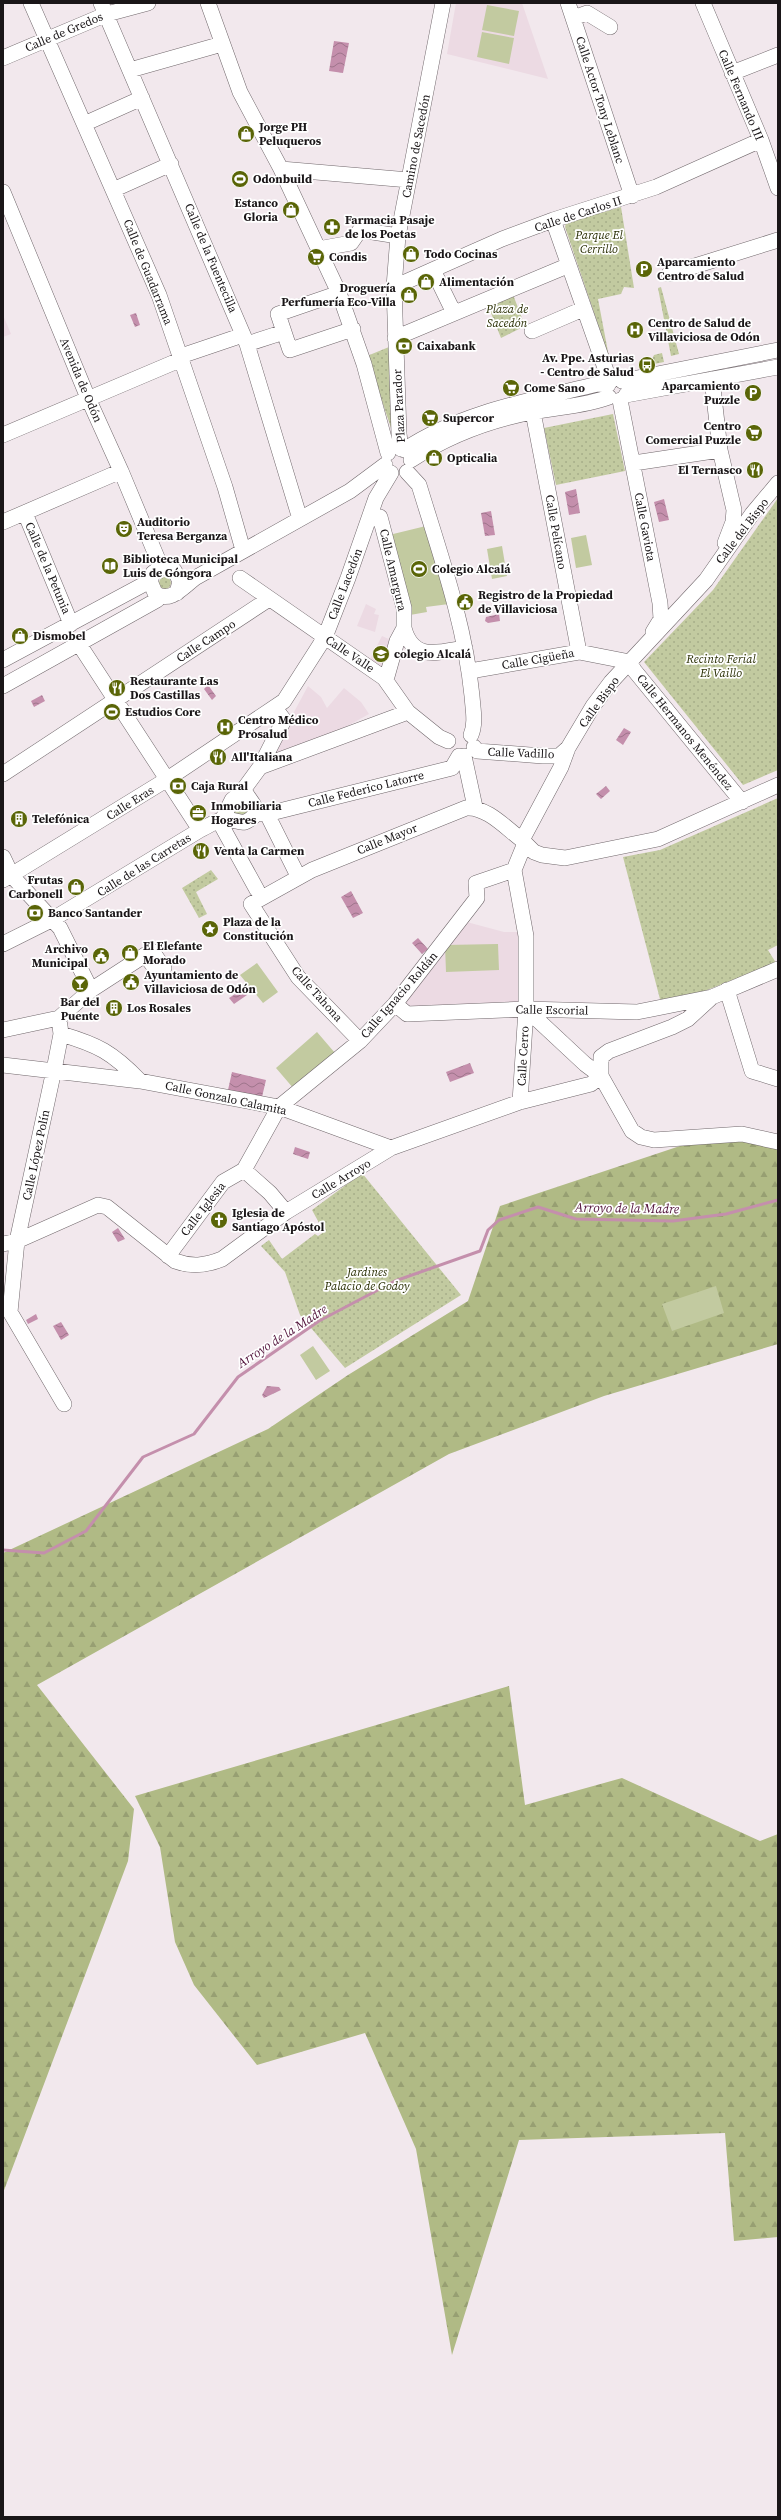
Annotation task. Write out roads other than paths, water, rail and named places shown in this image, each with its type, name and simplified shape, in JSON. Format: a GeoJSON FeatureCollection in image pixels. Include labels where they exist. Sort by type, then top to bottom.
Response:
{"type":"FeatureCollection","features":[{"type":"Feature","properties":{"kind":"street","name":"Calle de Guadarrama"},"geometry":{"type":"LineString","coordinates":[[31,3],[159,295],[225,486],[243,550]]}},
{"type":"Feature","properties":{"kind":"street","name":"Calle de Gredos"},"geometry":{"type":"LineString","coordinates":[[3,58],[104,8],[148,3]]}},
{"type":"Feature","properties":{"kind":"street","name":"Plaza Parador"},"geometry":{"type":"LineString","coordinates":[[208,3],[240,92],[281,168],[339,293],[353,329],[397,462]]}},
{"type":"Feature","properties":{"kind":"street","name":"Camino de Sacedón"},"geometry":{"type":"LineString","coordinates":[[395,338],[394,287],[398,236],[443,3]]}},
{"type":"Feature","properties":{"kind":"street","name":"Calle Actor Tony Leblanc"},"geometry":{"type":"LineString","coordinates":[[568,3],[632,196]]}},
{"type":"Feature","properties":{"kind":"street","name":"Calle Fernando III"},"geometry":{"type":"LineString","coordinates":[[703,3],[761,140],[778,188]]}},
{"type":"Feature","properties":{"kind":"street","name":"Calle de la Fuentecilla"},"geometry":{"type":"LineString","coordinates":[[104,8],[245,339],[300,519]]}},
{"type":"Feature","properties":{"kind":"street"},"geometry":{"type":"LineString","coordinates":[[573,18],[587,13],[610,27]]}},
{"type":"Feature","properties":{"kind":"street"},"geometry":{"type":"LineString","coordinates":[[130,70],[222,44]]}},
{"type":"Feature","properties":{"kind":"street"},"geometry":{"type":"LineString","coordinates":[[732,73],[778,55]]}},
{"type":"Feature","properties":{"kind":"street"},"geometry":{"type":"LineString","coordinates":[[84,124],[142,98]]}},
{"type":"Feature","properties":{"kind":"street","name":"Calle de Carlos II"},"geometry":{"type":"LineString","coordinates":[[394,287],[502,239],[552,220],[632,196],[761,140]]}},
{"type":"Feature","properties":{"kind":"street"},"geometry":{"type":"LineString","coordinates":[[114,190],[171,164]]}},
{"type":"Feature","properties":{"kind":"street"},"geometry":{"type":"LineString","coordinates":[[281,168],[409,180]]}},
{"type":"Feature","properties":{"kind":"street","name":"Avenida de Odón"},"geometry":{"type":"LineString","coordinates":[[4,198],[161,568]]}},
{"type":"Feature","properties":{"kind":"street","name":"Calle Gaviota"},"geometry":{"type":"LineString","coordinates":[[552,220],[583,309],[616,390],[634,464],[661,619],[641,650]]}},
{"type":"Feature","properties":{"kind":"street"},"geometry":{"type":"LineString","coordinates":[[318,249],[351,243],[360,230],[398,236]]}},
{"type":"Feature","properties":{"kind":"street"},"geometry":{"type":"LineString","coordinates":[[669,274],[778,240]]}},
{"type":"Feature","properties":{"kind":"street"},"geometry":{"type":"LineString","coordinates":[[395,338],[567,266]]}},
{"type":"Feature","properties":{"kind":"street"},"geometry":{"type":"LineString","coordinates":[[433,270],[454,313]]}},
{"type":"Feature","properties":{"kind":"street"},"geometry":{"type":"LineString","coordinates":[[339,293],[278,314],[290,350],[353,329]]}},
{"type":"Feature","properties":{"kind":"street"},"geometry":{"type":"LineString","coordinates":[[532,330],[583,309]]}},
{"type":"Feature","properties":{"kind":"street"},"geometry":{"type":"LineString","coordinates":[[3,435],[212,346],[284,332]]}},
{"type":"Feature","properties":{"kind":"street","name":"Plaza Parador"},"geometry":{"type":"LineString","coordinates":[[395,338],[397,462]]}},
{"type":"Feature","properties":{"kind":"street"},"geometry":{"type":"LineString","coordinates":[[195,578],[180,576],[170,568],[161,568],[153,573],[150,581],[152,590],[158,596],[168,597],[195,578],[350,491],[397,462],[475,427],[778,350]]}},
{"type":"Feature","properties":{"kind":"street"},"geometry":{"type":"LineString","coordinates":[[350,491],[378,482],[397,462],[425,437],[480,414],[598,384],[616,390],[712,379],[778,367]]}},
{"type":"Feature","properties":{"kind":"street"},"geometry":{"type":"LineString","coordinates":[[706,580],[728,538],[733,522],[734,510],[720,450],[712,379]]}},
{"type":"Feature","properties":{"kind":"street","name":"Calle Pelícano"},"geometry":{"type":"LineString","coordinates":[[534,412],[578,652]]}},
{"type":"Feature","properties":{"kind":"street"},"geometry":{"type":"LineString","coordinates":[[634,464],[720,450]]}},
{"type":"Feature","properties":{"kind":"street"},"geometry":{"type":"LineString","coordinates":[[397,462],[419,485],[442,559],[465,648],[470,671],[475,726],[467,749]]}},
{"type":"Feature","properties":{"kind":"street","name":"Calle Lacedón"},"geometry":{"type":"LineString","coordinates":[[275,708],[284,701],[325,637],[376,498],[397,462]]}},
{"type":"Feature","properties":{"kind":"street"},"geometry":{"type":"LineString","coordinates":[[3,522],[121,471]]}},
{"type":"Feature","properties":{"kind":"street","name":"Calle del Bispo"},"geometry":{"type":"LineString","coordinates":[[706,580],[752,514],[778,484]]}},
{"type":"Feature","properties":{"kind":"street"},"geometry":{"type":"LineString","coordinates":[[365,486],[376,498]]}},
{"type":"Feature","properties":{"kind":"street","name":"Calle de la Petunia"},"geometry":{"type":"LineString","coordinates":[[25,513],[71,624]]}},
{"type":"Feature","properties":{"kind":"street","name":"Calle Amargura"},"geometry":{"type":"LineString","coordinates":[[369,520],[380,517],[404,608],[404,628],[397,641],[386,680]]}},
{"type":"Feature","properties":{"kind":"street"},"geometry":{"type":"LineString","coordinates":[[176,592],[180,585],[180,576]]}},
{"type":"Feature","properties":{"kind":"street","name":"Calle Valle"},"geometry":{"type":"LineString","coordinates":[[240,578],[386,680],[408,712],[438,737],[448,741]]}},
{"type":"Feature","properties":{"kind":"street","name":"Calle Bispo"},"geometry":{"type":"LineString","coordinates":[[514,870],[523,842],[561,767],[568,748],[593,706],[630,662],[706,580]]}},
{"type":"Feature","properties":{"kind":"street"},"geometry":{"type":"LineString","coordinates":[[3,660],[150,581]]}},
{"type":"Feature","properties":{"kind":"street"},"geometry":{"type":"LineString","coordinates":[[3,686],[157,600],[158,596]]}},
{"type":"Feature","properties":{"kind":"street","name":"Calle Campo"},"geometry":{"type":"LineString","coordinates":[[3,774],[269,599]]}},
{"type":"Feature","properties":{"kind":"street"},"geometry":{"type":"LineString","coordinates":[[404,628],[407,639],[416,649],[428,653],[465,648]]}},
{"type":"Feature","properties":{"kind":"street"},"geometry":{"type":"LineString","coordinates":[[78,644],[200,830]]}},
{"type":"Feature","properties":{"kind":"street","name":"Calle Cigüeña"},"geometry":{"type":"LineString","coordinates":[[470,671],[578,652],[630,662]]}},
{"type":"Feature","properties":{"kind":"street","name":"Calle Hermanos Menéndez"},"geometry":{"type":"LineString","coordinates":[[630,662],[634,670],[742,802]]}},
{"type":"Feature","properties":{"kind":"street"},"geometry":{"type":"LineString","coordinates":[[257,890],[220,820],[232,800],[243,791],[260,766],[284,720],[275,708]]}},
{"type":"Feature","properties":{"kind":"street","name":"Calle Eras"},"geometry":{"type":"LineString","coordinates":[[8,878],[166,780],[275,708]]}},
{"type":"Feature","properties":{"kind":"street"},"geometry":{"type":"LineString","coordinates":[[260,766],[408,712]]}},
{"type":"Feature","properties":{"kind":"street"},"geometry":{"type":"LineString","coordinates":[[467,749],[449,748],[448,741],[451,735],[458,731],[465,731],[476,807],[500,822],[534,852],[542,855],[565,858],[658,839],[778,785]]}},
{"type":"Feature","properties":{"kind":"street","name":"Calle Vadillo"},"geometry":{"type":"LineString","coordinates":[[467,749],[477,752],[559,756],[568,748]]}},
{"type":"Feature","properties":{"kind":"street","name":"Calle Federico Latorre"},"geometry":{"type":"LineString","coordinates":[[220,820],[241,824],[246,823],[262,814],[452,768],[467,749]]}},
{"type":"Feature","properties":{"kind":"street"},"geometry":{"type":"LineString","coordinates":[[243,791],[262,814],[298,876]]}},
{"type":"Feature","properties":{"kind":"street","name":"Calle Mayor"},"geometry":{"type":"LineString","coordinates":[[250,904],[298,876],[407,830],[466,808],[476,807]]}},
{"type":"Feature","properties":{"kind":"street","name":"Calle de las Carretas"},"geometry":{"type":"LineString","coordinates":[[3,944],[53,919],[200,830],[220,820]]}},
{"type":"Feature","properties":{"kind":"street"},"geometry":{"type":"LineString","coordinates":[[3,857],[8,878],[53,919],[60,928],[91,990]]}},
{"type":"Feature","properties":{"kind":"street","name":"Calle Ignacio Roldán"},"geometry":{"type":"LineString","coordinates":[[279,1106],[360,1041],[395,1004],[477,898],[476,883],[514,870]]}},
{"type":"Feature","properties":{"kind":"street","name":"Calle Cerro"},"geometry":{"type":"LineString","coordinates":[[514,870],[526,936],[526,1009],[520,1102]]}},
{"type":"Feature","properties":{"kind":"street","name":"Calle Tahona"},"geometry":{"type":"LineString","coordinates":[[250,904],[298,977],[360,1041]]}},
{"type":"Feature","properties":{"kind":"street"},"geometry":{"type":"LineString","coordinates":[[3,1030],[59,1018],[91,990],[139,959]]}},
{"type":"Feature","properties":{"kind":"street"},"geometry":{"type":"LineString","coordinates":[[580,1060],[601,1057],[609,1051],[678,1024],[688,1019],[712,996],[778,969]]}},
{"type":"Feature","properties":{"kind":"street"},"geometry":{"type":"LineString","coordinates":[[727,990],[752,1071],[778,1079]]}},
{"type":"Feature","properties":{"kind":"street","name":"Calle Escorial"},"geometry":{"type":"LineString","coordinates":[[395,1004],[407,1014],[526,1009],[637,1012],[712,996]]}},
{"type":"Feature","properties":{"kind":"street"},"geometry":{"type":"LineString","coordinates":[[526,1009],[580,1060],[601,1076],[632,1132],[641,1138],[654,1140],[742,1134],[778,1142]]}},
{"type":"Feature","properties":{"kind":"street","name":"Calle López Polín"},"geometry":{"type":"LineString","coordinates":[[59,1018],[61,1034],[54,1070],[10,1242],[10,1312],[64,1404]]}},
{"type":"Feature","properties":{"kind":"street"},"geometry":{"type":"LineString","coordinates":[[61,1034],[95,1044],[120,1060],[140,1081]]}},
{"type":"Feature","properties":{"kind":"street"},"geometry":{"type":"LineString","coordinates":[[601,1057],[601,1076]]}},
{"type":"Feature","properties":{"kind":"street","name":"Calle Gonzalo Calamita"},"geometry":{"type":"LineString","coordinates":[[3,1065],[140,1081],[279,1106],[391,1148]]}},
{"type":"Feature","properties":{"kind":"street","name":"Calle Arroyo"},"geometry":{"type":"LineString","coordinates":[[10,1242],[98,1205],[107,1207],[168,1256],[184,1264],[209,1264],[222,1259],[286,1212],[391,1148],[520,1102],[591,1084],[601,1076]]}},
{"type":"Feature","properties":{"kind":"street"},"geometry":{"type":"LineString","coordinates":[[279,1106],[244,1170],[270,1192],[286,1212]]}},
{"type":"Feature","properties":{"kind":"street","name":"Calle Iglesia"},"geometry":{"type":"LineString","coordinates":[[168,1256],[223,1182],[244,1170]]}},
{"type":"Feature","properties":{"kind":"water"},"geometry":{"type":"Polygon","coordinates":[[[334,41],[349,43],[343,73],[329,71],[334,41]]]}},
{"type":"Feature","properties":{"kind":"water"},"geometry":{"type":"Polygon","coordinates":[[[136,313],[140,325],[135,327],[130,315],[136,313]]]}},
{"type":"Feature","properties":{"kind":"water"},"geometry":{"type":"Polygon","coordinates":[[[576,489],[580,513],[569,515],[565,492],[576,489]]]}},
{"type":"Feature","properties":{"kind":"water"},"geometry":{"type":"Polygon","coordinates":[[[664,499],[669,520],[659,522],[654,502],[664,499]]]}},
{"type":"Feature","properties":{"kind":"water"},"geometry":{"type":"Polygon","coordinates":[[[491,511],[495,535],[485,536],[481,513],[491,511]]]}},
{"type":"Feature","properties":{"kind":"water"},"geometry":{"type":"Polygon","coordinates":[[[499,614],[500,621],[488,623],[485,621],[486,617],[499,614]]]}},
{"type":"Feature","properties":{"kind":"water"},"geometry":{"type":"Polygon","coordinates":[[[208,685],[216,696],[212,700],[204,689],[208,685]]]}},
{"type":"Feature","properties":{"kind":"water"},"geometry":{"type":"Polygon","coordinates":[[[42,695],[45,701],[34,707],[31,701],[42,695]]]}},
{"type":"Feature","properties":{"kind":"water"},"geometry":{"type":"Polygon","coordinates":[[[624,728],[631,732],[623,745],[616,740],[624,728]]]}},
{"type":"Feature","properties":{"kind":"water"},"geometry":{"type":"Polygon","coordinates":[[[606,786],[610,791],[601,799],[596,794],[606,786]]]}},
{"type":"Feature","properties":{"kind":"water"},"geometry":{"type":"Polygon","coordinates":[[[351,891],[363,913],[353,918],[341,897],[351,891]]]}},
{"type":"Feature","properties":{"kind":"water"},"geometry":{"type":"Polygon","coordinates":[[[418,938],[428,949],[422,954],[412,943],[418,938]]]}},
{"type":"Feature","properties":{"kind":"water"},"geometry":{"type":"Polygon","coordinates":[[[243,989],[247,995],[234,1004],[229,998],[243,989]]]}},
{"type":"Feature","properties":{"kind":"water"},"geometry":{"type":"Polygon","coordinates":[[[470,1063],[474,1073],[450,1082],[446,1072],[470,1063]]]}},
{"type":"Feature","properties":{"kind":"water"},"geometry":{"type":"Polygon","coordinates":[[[232,1072],[266,1080],[262,1097],[228,1090],[232,1072]]]}},
{"type":"Feature","properties":{"kind":"water"},"geometry":{"type":"Polygon","coordinates":[[[295,1147],[310,1152],[308,1159],[293,1154],[295,1147]]]}},
{"type":"Feature","properties":{"kind":"water"},"geometry":{"type":"Polygon","coordinates":[[[118,1228],[125,1239],[118,1242],[112,1232],[118,1228]]]}},
{"type":"Feature","properties":{"kind":"water"},"geometry":{"type":"Polygon","coordinates":[[[36,1314],[38,1319],[28,1324],[26,1320],[36,1314]]]}},
{"type":"Feature","properties":{"kind":"water"},"geometry":{"type":"Polygon","coordinates":[[[61,1322],[69,1335],[61,1340],[53,1326],[61,1322]]]}},
{"type":"Feature","properties":{"kind":"water"},"geometry":{"type":"Polygon","coordinates":[[[267,1386],[279,1387],[281,1390],[264,1398],[262,1395],[267,1386]]]}},
{"type":"Feature","properties":{"kind":"waterway","name":"Arroyo de la Madre"},"geometry":{"type":"LineString","coordinates":[[3,1550],[44,1553],[86,1531],[143,1457],[194,1434],[238,1377],[319,1321],[395,1281],[480,1251],[488,1230],[499,1220],[538,1207],[576,1219],[673,1221],[726,1214],[778,1200]]}},
{"type":"Feature","properties":{"kind":"place","name":"Jorge PH Peluqueros"},"geometry":{"type":"Point","coordinates":[246,134]}},
{"type":"Feature","properties":{"kind":"place","name":"Odonbuild"},"geometry":{"type":"Point","coordinates":[240,179]}},
{"type":"Feature","properties":{"kind":"place","name":"Estanco Gloria"},"geometry":{"type":"Point","coordinates":[291,210]}},
{"type":"Feature","properties":{"kind":"place","name":"Farmacia Pasaje de los Poetas"},"geometry":{"type":"Point","coordinates":[332,227]}},
{"type":"Feature","properties":{"kind":"place","name":"Todo Cocinas"},"geometry":{"type":"Point","coordinates":[411,254]}},
{"type":"Feature","properties":{"kind":"place","name":"Condis"},"geometry":{"type":"Point","coordinates":[316,257]}},
{"type":"Feature","properties":{"kind":"place","name":"Aparcamiento Centro de Salud"},"geometry":{"type":"Point","coordinates":[644,269]}},
{"type":"Feature","properties":{"kind":"place","name":"Alimentación"},"geometry":{"type":"Point","coordinates":[426,282]}},
{"type":"Feature","properties":{"kind":"place","name":"Droguería Perfumería Eco-Villa"},"geometry":{"type":"Point","coordinates":[409,295]}},
{"type":"Feature","properties":{"kind":"place","name":"Centro de Salud de Villaviciosa de Odón"},"geometry":{"type":"Point","coordinates":[635,330]}},
{"type":"Feature","properties":{"kind":"place","name":"Caixabank"},"geometry":{"type":"Point","coordinates":[404,346]}},
{"type":"Feature","properties":{"kind":"place","name":"Av. Ppe. Asturias - Centro de Salud"},"geometry":{"type":"Point","coordinates":[647,365]}},
{"type":"Feature","properties":{"kind":"place","name":"Come Sano"},"geometry":{"type":"Point","coordinates":[511,388]}},
{"type":"Feature","properties":{"kind":"place","name":"Aparcamiento Puzzle"},"geometry":{"type":"Point","coordinates":[753,393]}},
{"type":"Feature","properties":{"kind":"place","name":"Supercor"},"geometry":{"type":"Point","coordinates":[430,418]}},
{"type":"Feature","properties":{"kind":"place","name":"Centro Comercial Puzzle"},"geometry":{"type":"Point","coordinates":[754,433]}},
{"type":"Feature","properties":{"kind":"place","name":"Opticalia"},"geometry":{"type":"Point","coordinates":[434,458]}},
{"type":"Feature","properties":{"kind":"place","name":"El Ternasco"},"geometry":{"type":"Point","coordinates":[755,470]}},
{"type":"Feature","properties":{"kind":"place","name":"Auditorio Teresa Berganza"},"geometry":{"type":"Point","coordinates":[124,529]}},
{"type":"Feature","properties":{"kind":"place","name":"Biblioteca Municipal Luis de Góngora"},"geometry":{"type":"Point","coordinates":[110,566]}},
{"type":"Feature","properties":{"kind":"place","name":"Colegio Alcalá"},"geometry":{"type":"Point","coordinates":[419,569]}},
{"type":"Feature","properties":{"kind":"place","name":"Registro de la Propiedad de Villaviciosa"},"geometry":{"type":"Point","coordinates":[465,602]}},
{"type":"Feature","properties":{"kind":"place","name":"Dismobel"},"geometry":{"type":"Point","coordinates":[20,636]}},
{"type":"Feature","properties":{"kind":"place","name":"colegio Alcalá"},"geometry":{"type":"Point","coordinates":[381,654]}},
{"type":"Feature","properties":{"kind":"place","name":"Restaurante Las Dos Castillas"},"geometry":{"type":"Point","coordinates":[117,688]}},
{"type":"Feature","properties":{"kind":"place","name":"Estudios Core"},"geometry":{"type":"Point","coordinates":[112,712]}},
{"type":"Feature","properties":{"kind":"place","name":"Centro Médico Prosalud"},"geometry":{"type":"Point","coordinates":[225,727]}},
{"type":"Feature","properties":{"kind":"place","name":"All'Italiana"},"geometry":{"type":"Point","coordinates":[218,757]}},
{"type":"Feature","properties":{"kind":"place","name":"Caja Rural"},"geometry":{"type":"Point","coordinates":[178,786]}},
{"type":"Feature","properties":{"kind":"place","name":"Inmobiliaria Hogares"},"geometry":{"type":"Point","coordinates":[198,813]}},
{"type":"Feature","properties":{"kind":"place","name":"Telefónica"},"geometry":{"type":"Point","coordinates":[19,819]}},
{"type":"Feature","properties":{"kind":"place","name":"Venta la Carmen"},"geometry":{"type":"Point","coordinates":[201,851]}},
{"type":"Feature","properties":{"kind":"place","name":"Frutas Carbonell"},"geometry":{"type":"Point","coordinates":[76,887]}},
{"type":"Feature","properties":{"kind":"place","name":"Banco Santander"},"geometry":{"type":"Point","coordinates":[35,913]}},
{"type":"Feature","properties":{"kind":"place","name":"Plaza de la Constitución"},"geometry":{"type":"Point","coordinates":[210,929]}},
{"type":"Feature","properties":{"kind":"place","name":"El Elefante Morado"},"geometry":{"type":"Point","coordinates":[130,953]}},
{"type":"Feature","properties":{"kind":"place","name":"Archivo Municipal"},"geometry":{"type":"Point","coordinates":[101,956]}},
{"type":"Feature","properties":{"kind":"place","name":"Ayuntamiento de Villaviciosa de Odón"},"geometry":{"type":"Point","coordinates":[131,982]}},
{"type":"Feature","properties":{"kind":"place","name":"Bar del Puente"},"geometry":{"type":"Point","coordinates":[80,984]}},
{"type":"Feature","properties":{"kind":"place","name":"Los Rosales"},"geometry":{"type":"Point","coordinates":[114,1008]}},
{"type":"Feature","properties":{"kind":"place","name":"Iglesia de Santiago Apóstol"},"geometry":{"type":"Point","coordinates":[219,1220]}},
{"type":"Feature","properties":{"kind":"park label","name":"Parque El Cerrillo"},"geometry":{"type":"Point","coordinates":[599,242]}},
{"type":"Feature","properties":{"kind":"park label","name":"Plaza de Sacedón"},"geometry":{"type":"Point","coordinates":[507,316]}},
{"type":"Feature","properties":{"kind":"park label","name":"Recinto Ferial El Vaillo"},"geometry":{"type":"Point","coordinates":[721,666]}},
{"type":"Feature","properties":{"kind":"park label","name":"Jardines Palacio de Godoy"},"geometry":{"type":"Point","coordinates":[367,1279]}}]}
